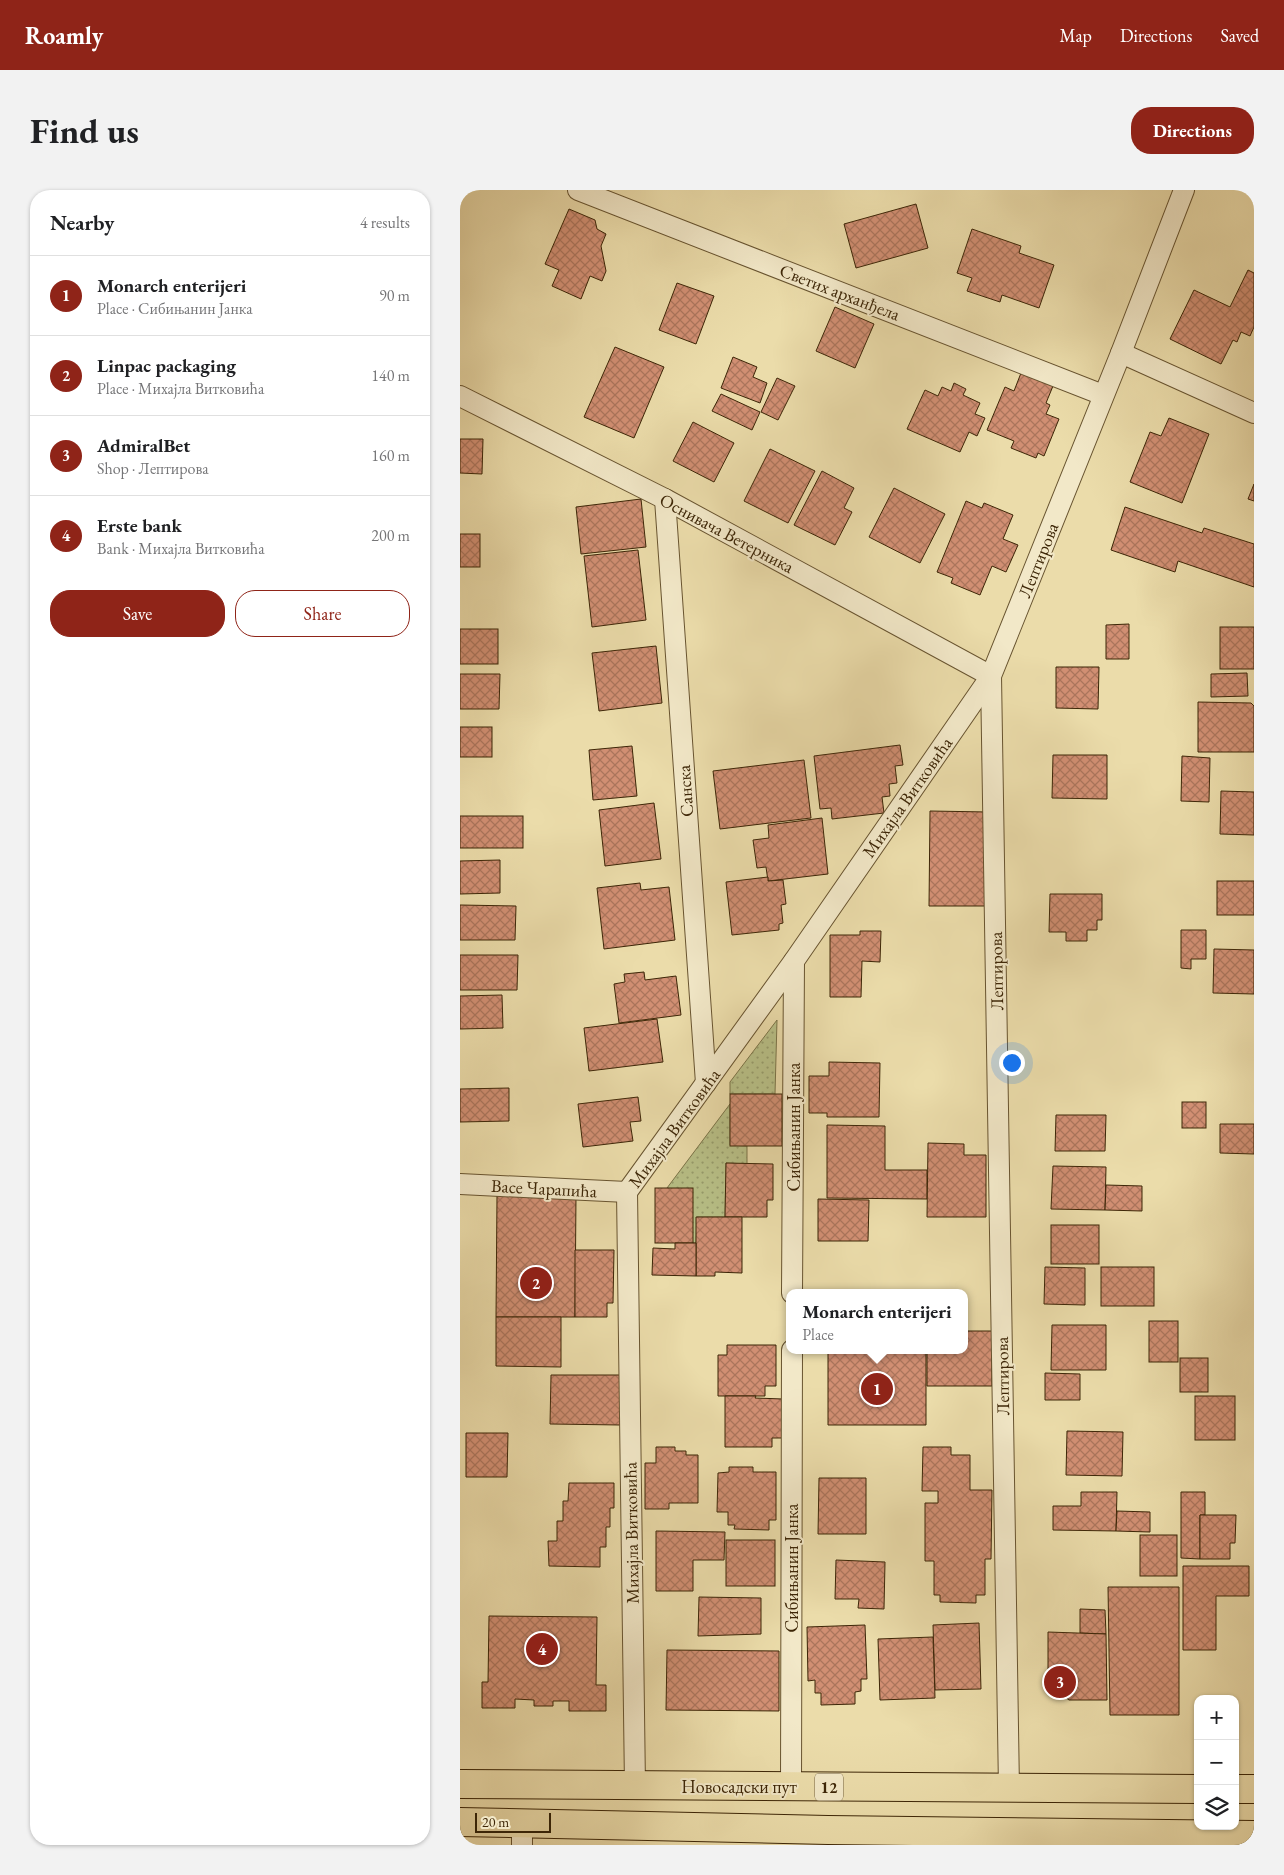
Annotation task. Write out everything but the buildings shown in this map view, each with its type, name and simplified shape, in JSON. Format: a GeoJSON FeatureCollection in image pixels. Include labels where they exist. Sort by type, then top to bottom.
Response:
{"type":"FeatureCollection","features":[{"type":"Feature","properties":{"kind":"main road","name":"Новосадски пут"},"geometry":{"type":"LineString","coordinates":[[460,1784],[1194,1789]]}},
{"type":"Feature","properties":{"kind":"main road"},"geometry":{"type":"LineString","coordinates":[[1239,1789],[1254,1789]]}},
{"type":"Feature","properties":{"kind":"main road"},"geometry":{"type":"LineString","coordinates":[[460,1822],[522,1834],[1133,1839],[1254,1835]]}},
{"type":"Feature","properties":{"kind":"street","name":"Светих арханђела"},"geometry":{"type":"LineString","coordinates":[[578,190],[1103,395]]}},
{"type":"Feature","properties":{"kind":"street","name":"Лептирова"},"geometry":{"type":"LineString","coordinates":[[1008,1789],[991,676],[1121,353],[1184,190]]}},
{"type":"Feature","properties":{"kind":"street"},"geometry":{"type":"LineString","coordinates":[[1121,353],[1254,413]]}},
{"type":"Feature","properties":{"kind":"street","name":"Оснивача Ветерника"},"geometry":{"type":"LineString","coordinates":[[460,396],[664,499],[991,676]]}},
{"type":"Feature","properties":{"kind":"street","name":"Санска"},"geometry":{"type":"LineString","coordinates":[[664,499],[706,1083]]}},
{"type":"Feature","properties":{"kind":"street","name":"Михајла Витковића"},"geometry":{"type":"LineString","coordinates":[[635,1786],[627,1192],[794,961],[991,676]]}},
{"type":"Feature","properties":{"kind":"street","name":"Сибињанин Јанка"},"geometry":{"type":"LineString","coordinates":[[792,1289],[794,961]]}},
{"type":"Feature","properties":{"kind":"street","name":"Васе Чарапића"},"geometry":{"type":"LineString","coordinates":[[460,1184],[627,1192]]}},
{"type":"Feature","properties":{"kind":"street","name":"Сибињанин Јанка"},"geometry":{"type":"LineString","coordinates":[[791,1787],[792,1354]]}},
{"type":"Feature","properties":{"kind":"green space"},"geometry":{"type":"Polygon","coordinates":[[[777,1020],[775,1094],[730,1094],[730,1082],[777,1020]]]}},
{"type":"Feature","properties":{"kind":"green space"},"geometry":{"type":"Polygon","coordinates":[[[730,1104],[730,1145],[747,1146],[747,1164],[726,1163],[725,1217],[697,1217],[696,1243],[693,1243],[667,1188],[730,1104]]]}},
{"type":"Feature","properties":{"kind":"place","name":"Linpac packaging"},"geometry":{"type":"Point","coordinates":[536,1283]}},
{"type":"Feature","properties":{"kind":"place","name":"Monarch enterijeri"},"geometry":{"type":"Point","coordinates":[877,1389]}},
{"type":"Feature","properties":{"kind":"place","name":"Erste bank"},"geometry":{"type":"Point","coordinates":[542,1649]}},
{"type":"Feature","properties":{"kind":"place","name":"AdmiralBet"},"geometry":{"type":"Point","coordinates":[1060,1682]}}]}
